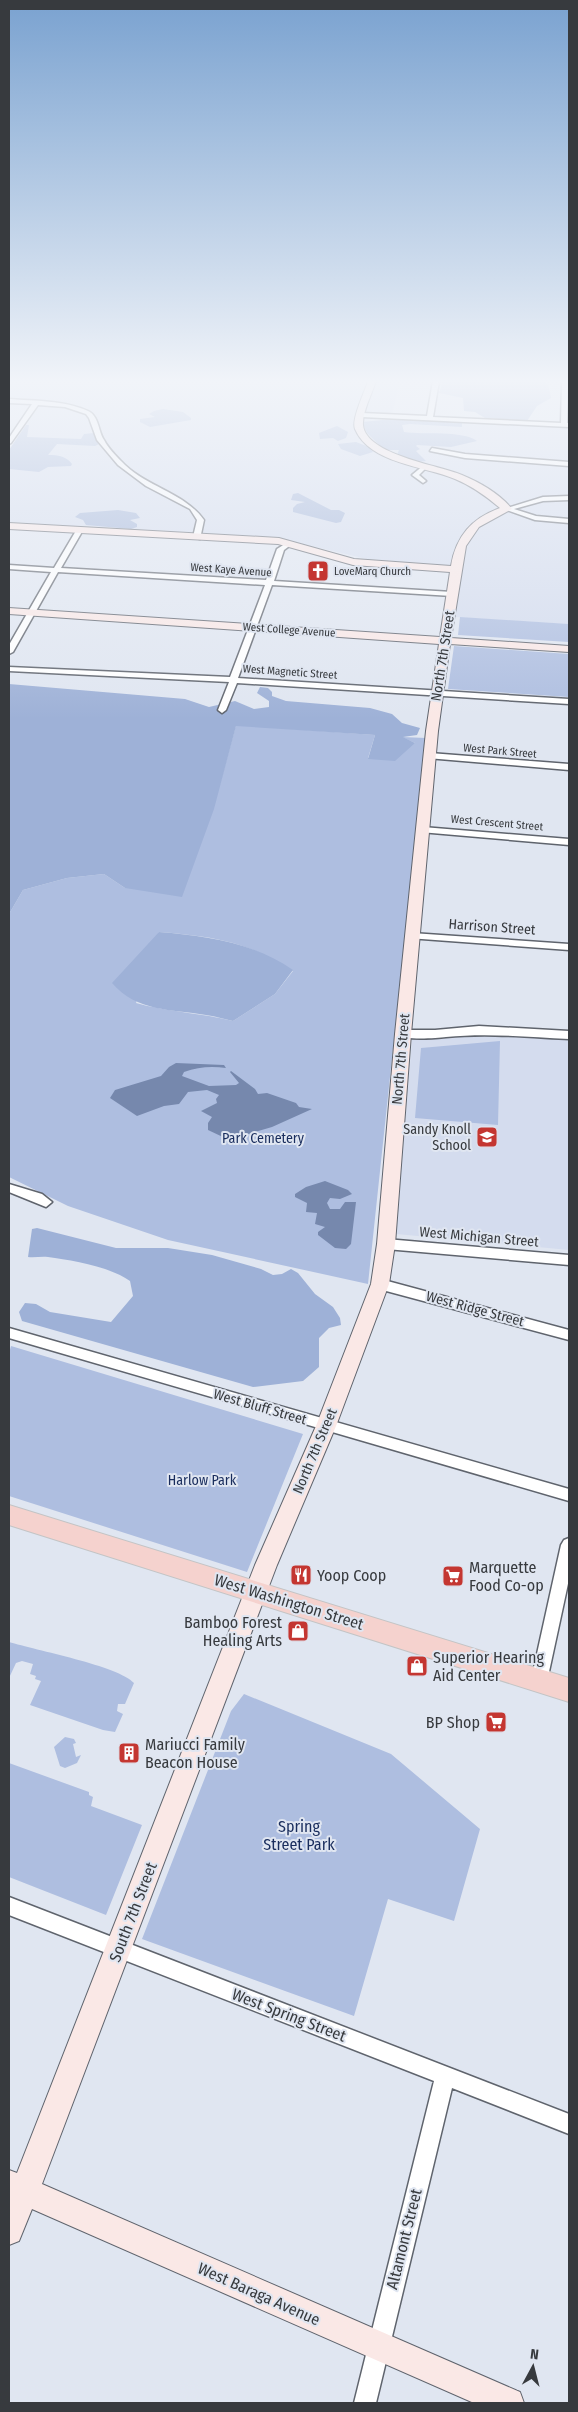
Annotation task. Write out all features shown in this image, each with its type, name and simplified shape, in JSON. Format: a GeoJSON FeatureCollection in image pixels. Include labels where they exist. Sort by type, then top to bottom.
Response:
{"type":"FeatureCollection","features":[{"type":"Feature","properties":{"kind":"main road","name":"West Washington Street"},"geometry":{"type":"LineString","coordinates":[[9,1515],[569,1690]]}},
{"type":"Feature","properties":{"kind":"street"},"geometry":{"type":"LineString","coordinates":[[163,494],[192,508],[201,520],[197,537]]}},
{"type":"Feature","properties":{"kind":"street"},"geometry":{"type":"LineString","coordinates":[[488,494],[507,509],[535,518],[569,521]]}},
{"type":"Feature","properties":{"kind":"street"},"geometry":{"type":"LineString","coordinates":[[507,509],[543,498],[569,498]]}},
{"type":"Feature","properties":{"kind":"street","name":"North 7th Street"},"geometry":{"type":"LineString","coordinates":[[256,1592],[326,1426],[380,1284],[386,1244],[412,936],[444,640],[460,545],[476,524],[507,509]]}},
{"type":"Feature","properties":{"kind":"street"},"geometry":{"type":"LineString","coordinates":[[9,526],[278,541],[353,562],[456,569]]}},
{"type":"Feature","properties":{"kind":"street"},"geometry":{"type":"LineString","coordinates":[[9,652],[78,530]]}},
{"type":"Feature","properties":{"kind":"street"},"geometry":{"type":"LineString","coordinates":[[222,710],[254,628],[281,548],[288,544]]}},
{"type":"Feature","properties":{"kind":"street","name":"West Kaye Avenue"},"geometry":{"type":"LineString","coordinates":[[9,567],[452,594]]}},
{"type":"Feature","properties":{"kind":"street","name":"West College Avenue"},"geometry":{"type":"LineString","coordinates":[[9,611],[569,649]]}},
{"type":"Feature","properties":{"kind":"street","name":"West Magnetic Street"},"geometry":{"type":"LineString","coordinates":[[9,668],[234,680],[569,702]]}},
{"type":"Feature","properties":{"kind":"street","name":"West Park Street"},"geometry":{"type":"LineString","coordinates":[[430,756],[569,767]]}},
{"type":"Feature","properties":{"kind":"street","name":"West Crescent Street"},"geometry":{"type":"LineString","coordinates":[[423,830],[569,842]]}},
{"type":"Feature","properties":{"kind":"street","name":"Harrison Street"},"geometry":{"type":"LineString","coordinates":[[412,936],[569,946]]}},
{"type":"Feature","properties":{"kind":"street"},"geometry":{"type":"LineString","coordinates":[[403,1034],[488,1030],[569,1035]]}},
{"type":"Feature","properties":{"kind":"street"},"geometry":{"type":"LineString","coordinates":[[9,1188],[38,1197],[46,1202]]}},
{"type":"Feature","properties":{"kind":"street","name":"West Michigan Street"},"geometry":{"type":"LineString","coordinates":[[386,1244],[569,1260]]}},
{"type":"Feature","properties":{"kind":"street","name":"West Ridge Street"},"geometry":{"type":"LineString","coordinates":[[380,1284],[569,1335]]}},
{"type":"Feature","properties":{"kind":"street","name":"West Bluff Street"},"geometry":{"type":"LineString","coordinates":[[9,1333],[569,1495]]}},
{"type":"Feature","properties":{"kind":"street"},"geometry":{"type":"LineString","coordinates":[[538,1681],[569,1545]]}},
{"type":"Feature","properties":{"kind":"street","name":"South 7th Street"},"geometry":{"type":"LineString","coordinates":[[9,2232],[17,2187],[119,1948],[256,1592]]}},
{"type":"Feature","properties":{"kind":"street","name":"West Spring Street"},"geometry":{"type":"LineString","coordinates":[[9,1906],[569,2124]]}},
{"type":"Feature","properties":{"kind":"street","name":"Altamont Street"},"geometry":{"type":"LineString","coordinates":[[365,2403],[445,2076]]}},
{"type":"Feature","properties":{"kind":"street","name":"West Baraga Avenue"},"geometry":{"type":"LineString","coordinates":[[17,2187],[509,2403]]}},
{"type":"Feature","properties":{"kind":"shaded area"},"geometry":{"type":"Polygon","coordinates":[[[9,494],[569,494],[569,624],[455,617],[459,566],[367,559],[294,542],[9,523],[9,494]]]}},
{"type":"Feature","properties":{"kind":"shaded area"},"geometry":{"type":"Polygon","coordinates":[[[293,494],[299,494],[331,510],[339,510],[345,513],[341,522],[336,523],[293,512],[293,508],[297,504],[305,502],[291,500],[293,494]]]}},
{"type":"Feature","properties":{"kind":"shaded area"},"geometry":{"type":"Polygon","coordinates":[[[118,510],[136,513],[140,518],[130,520],[137,524],[137,527],[131,529],[86,525],[83,520],[75,517],[80,513],[118,510]]]}},
{"type":"Feature","properties":{"kind":"shaded area"},"geometry":{"type":"Polygon","coordinates":[[[9,684],[185,699],[209,707],[235,701],[254,709],[269,707],[269,701],[257,693],[260,687],[268,688],[272,692],[272,696],[286,701],[370,708],[392,714],[402,723],[420,728],[417,735],[403,737],[415,743],[395,761],[368,759],[375,735],[236,726],[214,809],[182,897],[125,888],[104,874],[67,878],[23,890],[9,914],[9,684]]]}},
{"type":"Feature","properties":{"kind":"shaded area"},"geometry":{"type":"Polygon","coordinates":[[[159,932],[212,938],[229,942],[262,953],[293,970],[275,994],[233,1021],[209,1015],[155,1008],[132,999],[112,983],[159,932]]]}},
{"type":"Feature","properties":{"kind":"shaded area","name":"Sandy Knoll School"},"geometry":{"type":"Polygon","coordinates":[[[489,1034],[569,1040],[569,1250],[396,1234],[412,1040],[489,1034]]]}},
{"type":"Feature","properties":{"kind":"shaded area"},"geometry":{"type":"Polygon","coordinates":[[[176,1063],[224,1065],[226,1068],[205,1067],[189,1070],[184,1072],[182,1076],[209,1086],[236,1085],[239,1083],[231,1071],[255,1089],[258,1094],[267,1093],[296,1103],[299,1107],[312,1109],[272,1127],[225,1138],[208,1130],[208,1123],[212,1117],[201,1111],[217,1103],[216,1099],[219,1095],[207,1090],[188,1092],[179,1104],[164,1106],[137,1116],[110,1098],[115,1090],[161,1076],[169,1067],[176,1063]]]}},
{"type":"Feature","properties":{"kind":"shaded area"},"geometry":{"type":"Polygon","coordinates":[[[325,1181],[348,1190],[352,1194],[340,1199],[330,1198],[327,1203],[330,1209],[340,1209],[345,1202],[356,1202],[351,1244],[346,1249],[335,1248],[318,1235],[318,1232],[325,1227],[315,1224],[317,1213],[306,1212],[307,1203],[295,1197],[295,1194],[306,1187],[325,1181]]]}},
{"type":"Feature","properties":{"kind":"shaded area"},"geometry":{"type":"Polygon","coordinates":[[[37,1228],[116,1248],[168,1248],[212,1255],[261,1269],[273,1275],[282,1274],[291,1269],[298,1273],[315,1294],[333,1307],[340,1318],[341,1325],[329,1328],[319,1338],[319,1367],[303,1381],[253,1387],[22,1321],[19,1312],[25,1303],[36,1304],[50,1312],[111,1322],[133,1296],[130,1281],[112,1272],[68,1260],[28,1257],[32,1229],[37,1228]]]}},
{"type":"Feature","properties":{"kind":"green space"},"geometry":{"type":"Polygon","coordinates":[[[460,617],[569,624],[569,642],[458,635],[460,617]]]}},
{"type":"Feature","properties":{"kind":"green space"},"geometry":{"type":"Polygon","coordinates":[[[454,646],[569,654],[569,697],[448,689],[454,646]]]}},
{"type":"Feature","properties":{"kind":"green space","name":"Park Cemetery"},"geometry":{"type":"Polygon","coordinates":[[[236,725],[375,735],[368,758],[415,743],[402,737],[426,738],[368,1284],[168,1240],[68,1206],[9,1177],[9,914],[23,890],[67,878],[104,874],[125,888],[220,784],[236,725]],[[159,932],[136,1003],[233,1021],[275,994],[293,971],[260,953],[244,947],[212,938],[159,932]]]}},
{"type":"Feature","properties":{"kind":"green space"},"geometry":{"type":"Polygon","coordinates":[[[500,1041],[498,1125],[415,1118],[421,1048],[500,1041]]]}},
{"type":"Feature","properties":{"kind":"green space","name":"Harlow Park"},"geometry":{"type":"Polygon","coordinates":[[[11,1346],[303,1434],[247,1572],[9,1496],[9,1353],[11,1346]]]}},
{"type":"Feature","properties":{"kind":"green space"},"geometry":{"type":"Polygon","coordinates":[[[9,1642],[95,1665],[125,1677],[134,1683],[125,1704],[118,1704],[117,1711],[123,1714],[115,1732],[103,1730],[30,1705],[41,1681],[35,1679],[36,1676],[30,1674],[33,1664],[22,1661],[16,1663],[9,1678],[9,1642]]]}},
{"type":"Feature","properties":{"kind":"green space","name":"Spring Street Park"},"geometry":{"type":"Polygon","coordinates":[[[244,1694],[391,1754],[480,1829],[454,1921],[388,1899],[354,2016],[142,1939],[231,1711],[244,1694]]]}},
{"type":"Feature","properties":{"kind":"green space"},"geometry":{"type":"Polygon","coordinates":[[[65,1737],[74,1739],[76,1743],[73,1744],[76,1757],[81,1755],[77,1763],[65,1768],[60,1766],[54,1747],[65,1737]]]}},
{"type":"Feature","properties":{"kind":"green space"},"geometry":{"type":"Polygon","coordinates":[[[9,1763],[89,1792],[89,1795],[93,1797],[91,1806],[142,1825],[106,1915],[9,1877],[9,1763]]]}},
{"type":"Feature","properties":{"kind":"place","name":"LoveMarq Church"},"geometry":{"type":"Point","coordinates":[318,571]}},
{"type":"Feature","properties":{"kind":"place","name":"Sandy Knoll School"},"geometry":{"type":"Point","coordinates":[487,1137]}},
{"type":"Feature","properties":{"kind":"place","name":"Yoop Coop"},"geometry":{"type":"Point","coordinates":[301,1575]}},
{"type":"Feature","properties":{"kind":"place","name":"Marquette Food Co-op"},"geometry":{"type":"Point","coordinates":[453,1576]}},
{"type":"Feature","properties":{"kind":"place","name":"Bamboo Forest Healing Arts"},"geometry":{"type":"Point","coordinates":[298,1631]}},
{"type":"Feature","properties":{"kind":"place","name":"Superior Hearing Aid Center"},"geometry":{"type":"Point","coordinates":[417,1666]}},
{"type":"Feature","properties":{"kind":"place","name":"BP Shop"},"geometry":{"type":"Point","coordinates":[496,1722]}},
{"type":"Feature","properties":{"kind":"place","name":"Mariucci Family Beacon House"},"geometry":{"type":"Point","coordinates":[129,1753]}}]}
